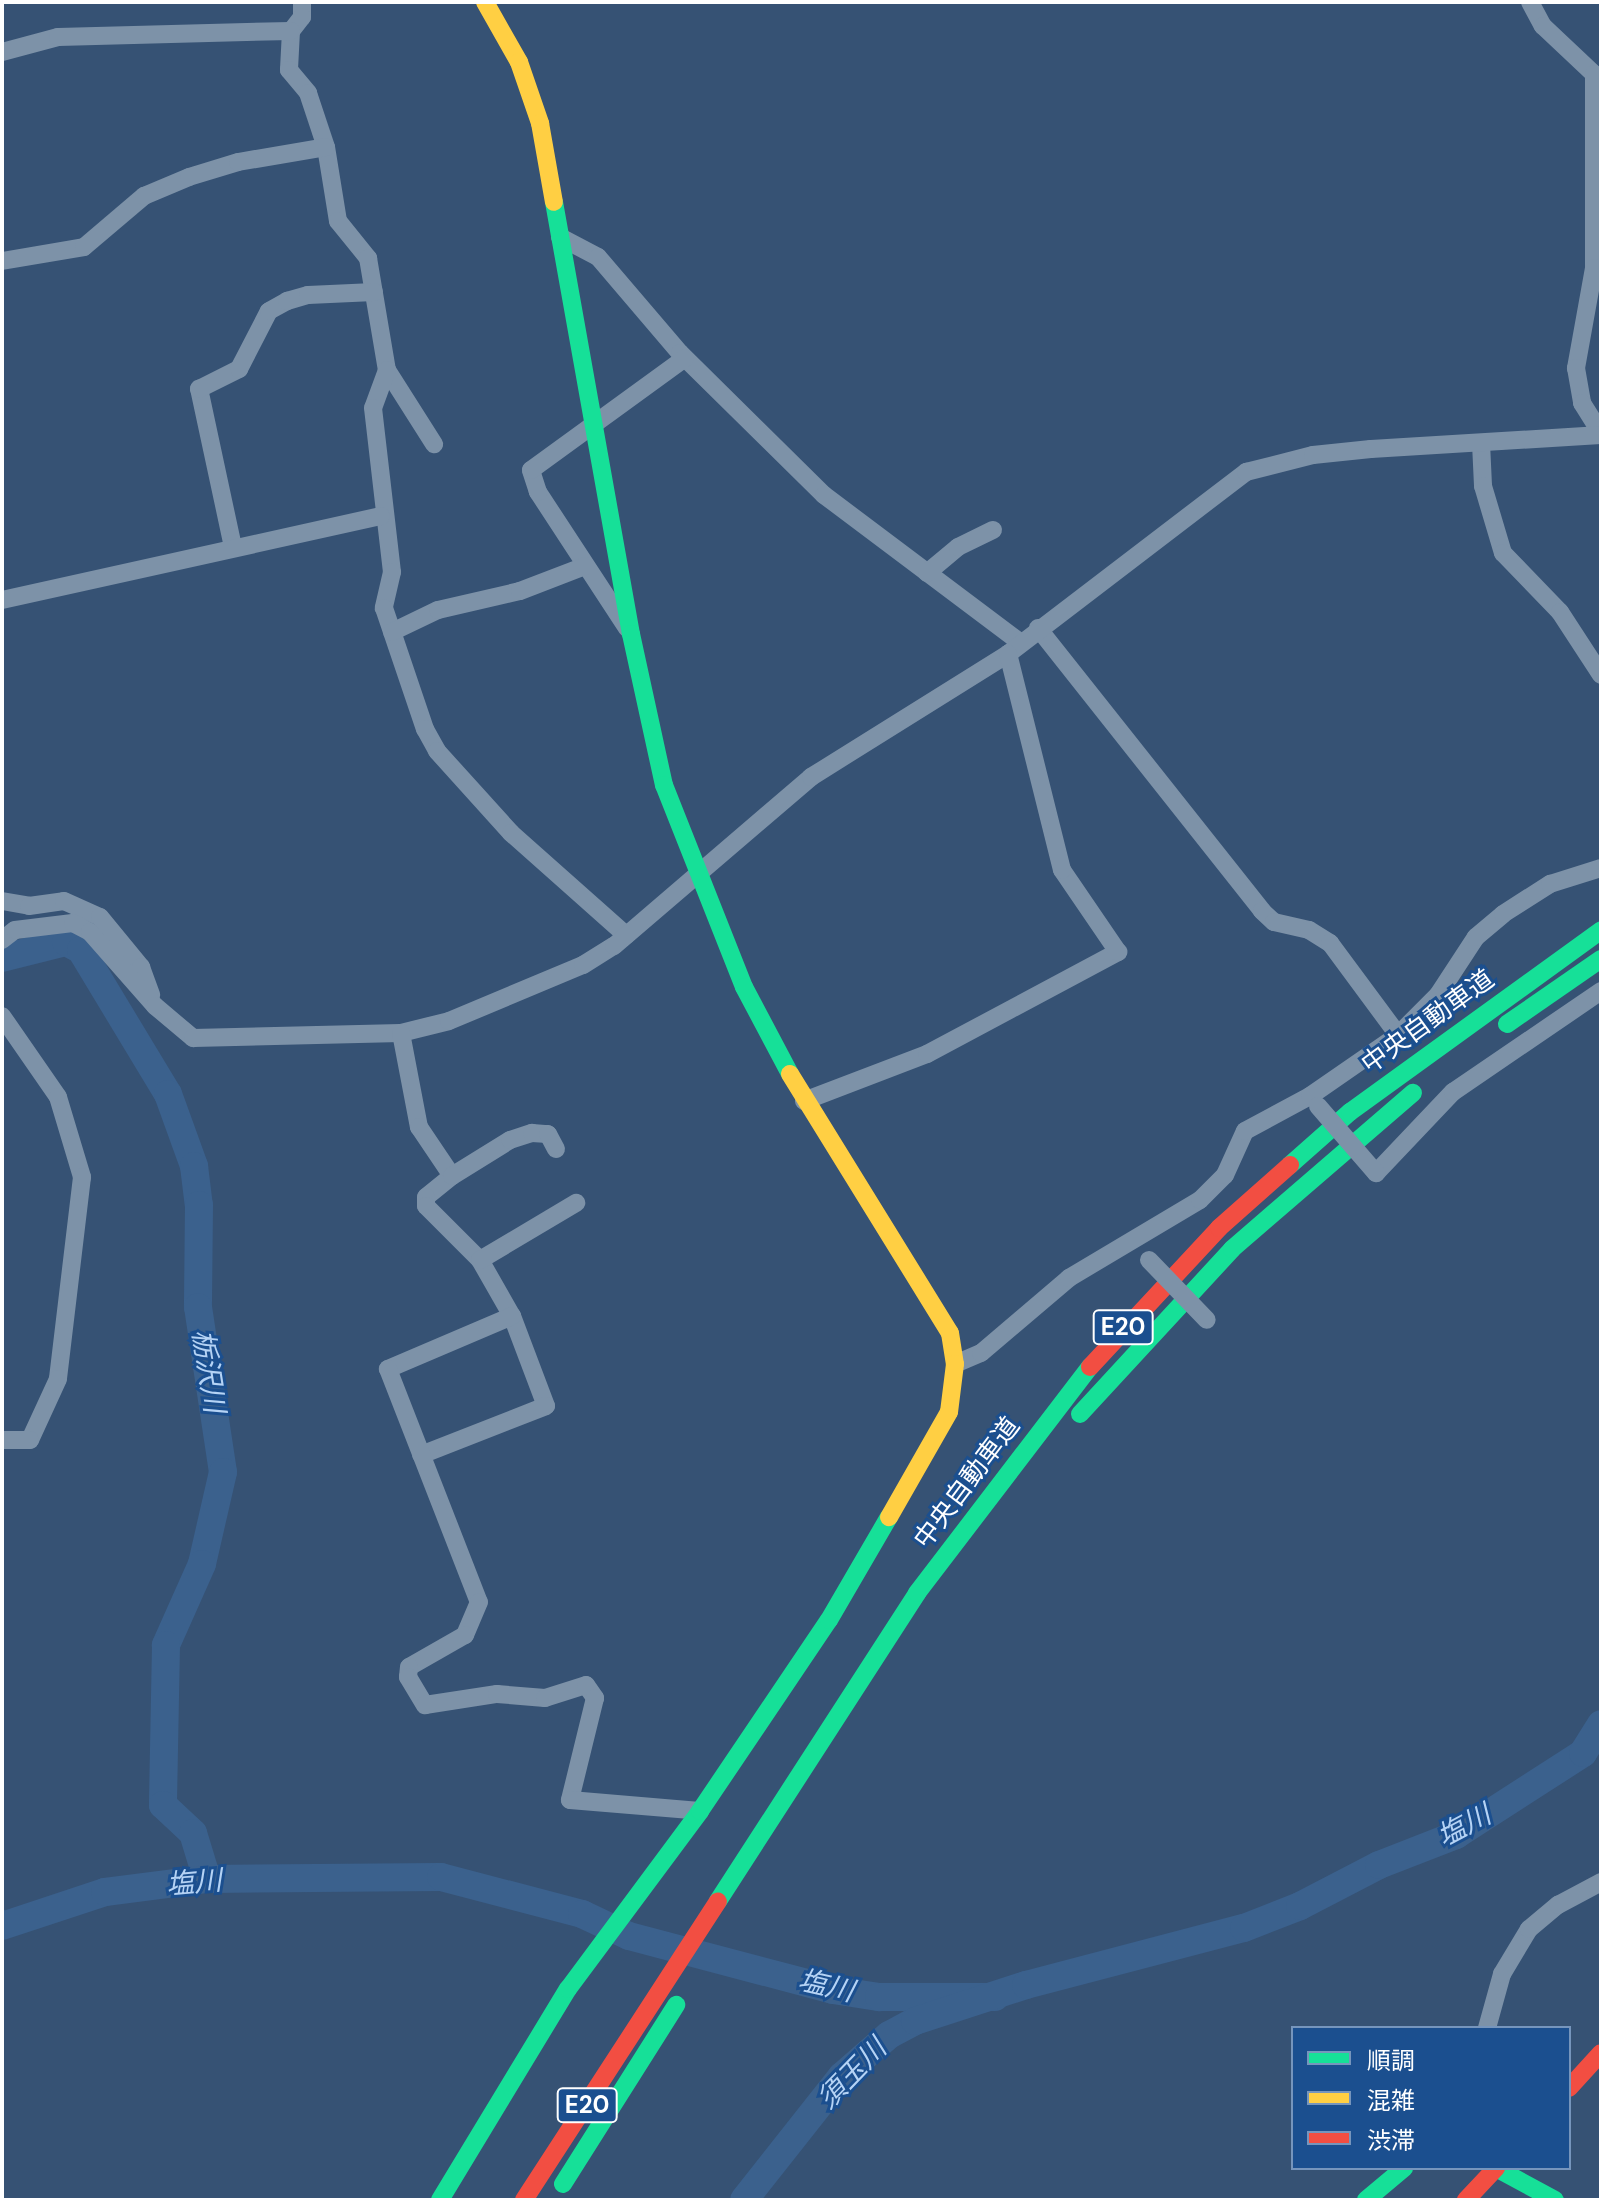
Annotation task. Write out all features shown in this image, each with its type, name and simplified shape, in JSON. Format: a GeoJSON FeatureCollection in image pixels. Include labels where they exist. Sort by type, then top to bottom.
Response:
{"type":"FeatureCollection","features":[{"type":"Feature","properties":{"kind":"main road"},"geometry":{"type":"LineString","coordinates":[[440,2200],[568,1989],[696,1818],[821,1633],[938,1435],[949,1412],[955,1364],[950,1333],[935,1305],[804,1101],[744,987],[664,785],[631,634],[530,88],[485,2]]}},
{"type":"Feature","properties":{"kind":"main road","name":"中央自動車道"},"geometry":{"type":"LineString","coordinates":[[524,2200],[917,1593],[1116,1334],[1219,1228],[1350,1112],[1601,930]]}},
{"type":"Feature","properties":{"kind":"main road","name":"中央自動車道"},"geometry":{"type":"LineString","coordinates":[[1457,1060],[1601,959]]}},
{"type":"Feature","properties":{"kind":"main road","name":"中央自動車道"},"geometry":{"type":"LineString","coordinates":[[1035,1472],[1134,1351],[1232,1249],[1366,1130],[1434,1077]]}},
{"type":"Feature","properties":{"kind":"main road","name":"E20"},"geometry":{"type":"LineString","coordinates":[[551,2200],[630,2084],[689,1985]]}},
{"type":"Feature","properties":{"kind":"main road"},"geometry":{"type":"LineString","coordinates":[[1571,2086],[1601,2053]]}},
{"type":"Feature","properties":{"kind":"main road"},"geometry":{"type":"LineString","coordinates":[[1366,2200],[1402,2170]]}},
{"type":"Feature","properties":{"kind":"main road"},"geometry":{"type":"LineString","coordinates":[[1466,2200],[1494,2170]]}},
{"type":"Feature","properties":{"kind":"main road"},"geometry":{"type":"LineString","coordinates":[[1500,2170],[1555,2200]]}},
{"type":"Feature","properties":{"kind":"street"},"geometry":{"type":"LineString","coordinates":[[302,2],[302,17],[291,31],[289,70],[308,93],[326,147],[338,221],[368,258],[387,370],[434,444]]}},
{"type":"Feature","properties":{"kind":"street"},"geometry":{"type":"LineString","coordinates":[[2,940],[15,930],[73,923],[90,932],[155,1006],[193,1038],[401,1033],[449,1021],[583,965],[626,935],[811,777],[1015,648],[1246,472],[1313,455],[1601,435],[1582,403],[1576,368],[1594,268],[1594,74],[1543,26],[1530,2]]}},
{"type":"Feature","properties":{"kind":"street"},"geometry":{"type":"LineString","coordinates":[[2,52],[58,37],[291,31]]}},
{"type":"Feature","properties":{"kind":"street"},"geometry":{"type":"LineString","coordinates":[[2,261],[84,247],[144,196],[189,177],[238,162],[326,147]]}},
{"type":"Feature","properties":{"kind":"street"},"geometry":{"type":"LineString","coordinates":[[560,237],[598,257],[685,358],[824,495],[927,573],[1015,648],[1062,870],[1118,952],[927,1054],[804,1101]]}},
{"type":"Feature","properties":{"kind":"street"},"geometry":{"type":"LineString","coordinates":[[233,547],[199,389],[239,369],[269,311],[287,301],[308,295],[374,292]]}},
{"type":"Feature","properties":{"kind":"street"},"geometry":{"type":"LineString","coordinates":[[631,634],[538,492],[531,470],[685,358]]}},
{"type":"Feature","properties":{"kind":"street"},"geometry":{"type":"LineString","coordinates":[[387,370],[373,408],[381,516],[392,572],[384,608],[437,751],[511,833],[626,935]]}},
{"type":"Feature","properties":{"kind":"street"},"geometry":{"type":"LineString","coordinates":[[1481,443],[1483,486],[1503,553],[1560,612],[1601,675]]}},
{"type":"Feature","properties":{"kind":"street"},"geometry":{"type":"LineString","coordinates":[[2,600],[381,516]]}},
{"type":"Feature","properties":{"kind":"street"},"geometry":{"type":"LineString","coordinates":[[927,573],[958,547],[993,530]]}},
{"type":"Feature","properties":{"kind":"street"},"geometry":{"type":"LineString","coordinates":[[392,632],[438,610],[520,591],[585,566]]}},
{"type":"Feature","properties":{"kind":"street"},"geometry":{"type":"LineString","coordinates":[[1038,628],[1262,911],[1274,922],[1309,930],[1330,943],[1398,1035]]}},
{"type":"Feature","properties":{"kind":"street"},"geometry":{"type":"LineString","coordinates":[[955,1364],[981,1353],[1069,1278],[1131,1245],[1200,1200],[1225,1175],[1245,1131],[1314,1101],[1398,1035],[1438,995],[1476,937],[1503,914],[1550,884],[1601,868]]}},
{"type":"Feature","properties":{"kind":"street"},"geometry":{"type":"LineString","coordinates":[[2,901],[29,906],[64,901],[100,917],[141,967],[155,1006]]}},
{"type":"Feature","properties":{"kind":"street"},"geometry":{"type":"LineString","coordinates":[[1314,1101],[1376,1173],[1453,1092],[1601,991]]}},
{"type":"Feature","properties":{"kind":"street"},"geometry":{"type":"LineString","coordinates":[[2,1440],[30,1440],[58,1379],[82,1177],[58,1097],[3,1023]]}},
{"type":"Feature","properties":{"kind":"street"},"geometry":{"type":"LineString","coordinates":[[401,1033],[419,1127],[452,1176]]}},
{"type":"Feature","properties":{"kind":"street"},"geometry":{"type":"LineString","coordinates":[[421,1455],[546,1406],[512,1316],[480,1260],[426,1206],[426,1197],[452,1176],[510,1140],[532,1133],[548,1134],[556,1149]]}},
{"type":"Feature","properties":{"kind":"street"},"geometry":{"type":"LineString","coordinates":[[480,1260],[576,1203]]}},
{"type":"Feature","properties":{"kind":"street"},"geometry":{"type":"LineString","coordinates":[[1131,1245],[1207,1320]]}},
{"type":"Feature","properties":{"kind":"street"},"geometry":{"type":"LineString","coordinates":[[512,1316],[388,1369],[479,1602],[465,1635],[409,1667],[408,1677],[425,1705],[497,1694],[545,1698],[586,1685],[595,1698],[570,1800],[696,1818]]}},
{"type":"Feature","properties":{"kind":"street"},"geometry":{"type":"LineString","coordinates":[[1488,2026],[1502,1974],[1529,1929],[1558,1905],[1601,1882]]}},
{"type":"Feature","properties":{"kind":"waterway","name":"栃沢川"},"geometry":{"type":"LineString","coordinates":[[2,958],[66,942],[81,950],[168,1094],[194,1166],[199,1205],[198,1307],[223,1472],[202,1564],[166,1645],[163,1805],[193,1833],[207,1879]]}},
{"type":"Feature","properties":{"kind":"waterway","name":"塩川"},"geometry":{"type":"LineString","coordinates":[[744,2200],[842,2076],[889,2035],[915,2021],[1026,1985],[1244,1928],[1300,1906],[1379,1865],[1456,1835],[1583,1753],[1601,1724]]}},
{"type":"Feature","properties":{"kind":"waterway","name":"塩川"},"geometry":{"type":"LineString","coordinates":[[2,1926],[105,1892],[207,1879],[441,1877],[582,1914],[629,1936],[833,1990],[879,1997],[995,1997]]}},
{"type":"Feature","properties":{"kind":"waterway"},"geometry":{"type":"LineString","coordinates":[[2,1911],[7,1924]]}},
{"type":"Feature","properties":{"kind":"traffic: fast"},"geometry":{"type":"LineString","coordinates":[[554,202],[631,634],[664,785],[744,987],[790,1074]]}},
{"type":"Feature","properties":{"kind":"traffic: fast"},"geometry":{"type":"LineString","coordinates":[[1290,1165],[1350,1112],[1601,930]]}},
{"type":"Feature","properties":{"kind":"traffic: fast"},"geometry":{"type":"LineString","coordinates":[[1507,1024],[1601,959]]}},
{"type":"Feature","properties":{"kind":"traffic: fast"},"geometry":{"type":"LineString","coordinates":[[1080,1414],[1232,1249],[1413,1093]]}},
{"type":"Feature","properties":{"kind":"traffic: fast"},"geometry":{"type":"LineString","coordinates":[[718,1901],[917,1593],[1090,1367]]}},
{"type":"Feature","properties":{"kind":"traffic: fast"},"geometry":{"type":"LineString","coordinates":[[440,2200],[568,1989],[700,1811],[829,1620],[889,1517]]}},
{"type":"Feature","properties":{"kind":"traffic: fast"},"geometry":{"type":"LineString","coordinates":[[563,2184],[676,2005]]}},
{"type":"Feature","properties":{"kind":"traffic: fast"},"geometry":{"type":"LineString","coordinates":[[1366,2200],[1402,2170]]}},
{"type":"Feature","properties":{"kind":"traffic: fast"},"geometry":{"type":"LineString","coordinates":[[1500,2170],[1555,2200]]}},
{"type":"Feature","properties":{"kind":"traffic: slow"},"geometry":{"type":"LineString","coordinates":[[485,2],[519,62],[540,123],[554,202]]}},
{"type":"Feature","properties":{"kind":"traffic: slow"},"geometry":{"type":"LineString","coordinates":[[790,1074],[950,1333],[955,1364],[949,1412],[889,1517]]}},
{"type":"Feature","properties":{"kind":"traffic: jam"},"geometry":{"type":"LineString","coordinates":[[1090,1367],[1219,1228],[1290,1165]]}},
{"type":"Feature","properties":{"kind":"traffic: jam"},"geometry":{"type":"LineString","coordinates":[[524,2200],[718,1901]]}},
{"type":"Feature","properties":{"kind":"traffic: jam"},"geometry":{"type":"LineString","coordinates":[[1571,2086],[1601,2053]]}},
{"type":"Feature","properties":{"kind":"traffic: jam"},"geometry":{"type":"LineString","coordinates":[[1466,2200],[1494,2170]]}},
{"type":"Feature","properties":{"kind":"water label","name":"須玉川"},"geometry":{"type":"Point","coordinates":[852,2074]}}]}
